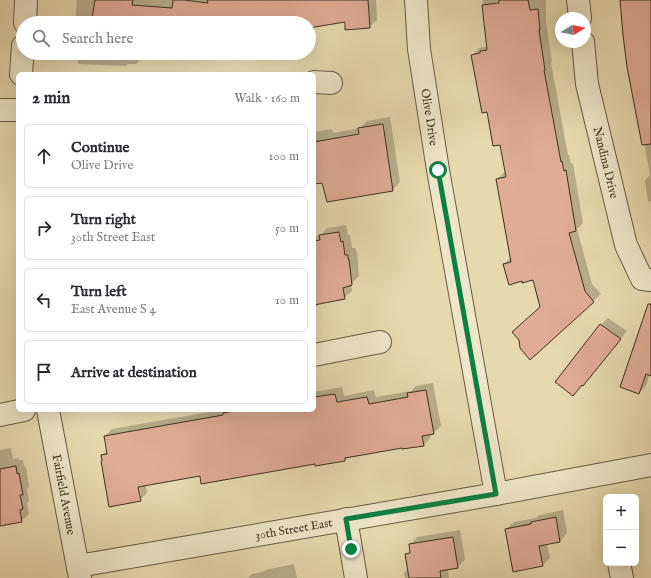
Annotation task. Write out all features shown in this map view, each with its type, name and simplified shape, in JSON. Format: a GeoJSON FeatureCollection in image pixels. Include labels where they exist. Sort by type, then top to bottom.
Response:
{"type":"FeatureCollection","features":[{"type":"Feature","properties":{"kind":"street"},"geometry":{"type":"LineString","coordinates":[[25,16],[26,0]]}},
{"type":"Feature","properties":{"kind":"street","name":"Olive Drive"},"geometry":{"type":"LineString","coordinates":[[416,0],[419,49],[438,170],[496,494]]}},
{"type":"Feature","properties":{"kind":"street"},"geometry":{"type":"LineString","coordinates":[[578,0],[579,12]]}},
{"type":"Feature","properties":{"kind":"street","name":"Nandina Drive"},"geometry":{"type":"LineString","coordinates":[[584,48],[587,84],[626,245],[647,280]]}},
{"type":"Feature","properties":{"kind":"street"},"geometry":{"type":"LineString","coordinates":[[21,72],[22,60]]}},
{"type":"Feature","properties":{"kind":"street"},"geometry":{"type":"LineString","coordinates":[[0,110],[16,110]]}},
{"type":"Feature","properties":{"kind":"street"},"geometry":{"type":"LineString","coordinates":[[316,355],[380,342]]}},
{"type":"Feature","properties":{"kind":"street"},"geometry":{"type":"LineString","coordinates":[[0,415],[16,412]]}},
{"type":"Feature","properties":{"kind":"street","name":"Fairfield Avenue"},"geometry":{"type":"LineString","coordinates":[[48,412],[79,572]]}},
{"type":"Feature","properties":{"kind":"street","name":"30th Street East"},"geometry":{"type":"LineString","coordinates":[[79,572],[346,519],[496,494],[651,465]]}},
{"type":"Feature","properties":{"kind":"street"},"geometry":{"type":"LineString","coordinates":[[346,519],[356,578]]}},
{"type":"Feature","properties":{"kind":"street"},"geometry":{"type":"LineString","coordinates":[[620,566],[622,578]]}},
{"type":"Feature","properties":{"kind":"building"},"geometry":{"type":"Polygon","coordinates":[[[95,0],[133,0],[132,5],[172,8],[173,0],[208,3],[207,0],[368,0],[370,28],[345,30],[345,22],[316,27],[316,16],[92,16],[95,0]]]}},
{"type":"Feature","properties":{"kind":"building"},"geometry":{"type":"Polygon","coordinates":[[[499,0],[528,0],[530,10],[538,9],[544,70],[561,162],[562,161],[564,171],[566,170],[576,231],[569,233],[585,291],[594,302],[530,360],[520,348],[519,340],[512,332],[540,307],[533,280],[522,283],[522,281],[509,285],[503,264],[511,262],[496,179],[506,177],[500,145],[493,146],[487,112],[482,113],[471,55],[487,50],[482,5],[499,3],[499,0]]]}},
{"type":"Feature","properties":{"kind":"building"},"geometry":{"type":"Polygon","coordinates":[[[620,0],[651,0],[651,144],[642,145],[627,67],[620,0]]]}},
{"type":"Feature","properties":{"kind":"building"},"geometry":{"type":"Polygon","coordinates":[[[383,124],[393,191],[327,202],[322,183],[316,184],[316,142],[359,134],[358,128],[383,124]]]}},
{"type":"Feature","properties":{"kind":"building"},"geometry":{"type":"Polygon","coordinates":[[[339,232],[341,242],[343,241],[345,255],[348,255],[349,259],[352,285],[343,288],[345,299],[316,305],[316,241],[320,240],[319,235],[339,232]]]}},
{"type":"Feature","properties":{"kind":"building"},"geometry":{"type":"Polygon","coordinates":[[[648,304],[651,304],[651,376],[646,374],[639,394],[620,387],[648,304]]]}},
{"type":"Feature","properties":{"kind":"building"},"geometry":{"type":"Polygon","coordinates":[[[600,324],[621,339],[583,386],[582,385],[573,396],[555,382],[600,324]]]}},
{"type":"Feature","properties":{"kind":"building"},"geometry":{"type":"Polygon","coordinates":[[[426,390],[434,434],[422,436],[424,446],[402,448],[345,458],[345,461],[315,466],[315,464],[201,484],[200,476],[138,487],[141,501],[109,507],[101,461],[101,455],[107,454],[104,436],[223,415],[223,413],[229,412],[316,412],[316,397],[335,394],[337,402],[367,397],[369,404],[408,397],[407,393],[426,390]]]}},
{"type":"Feature","properties":{"kind":"building"},"geometry":{"type":"Polygon","coordinates":[[[16,466],[17,474],[19,473],[23,495],[20,495],[23,509],[20,510],[22,522],[0,526],[0,469],[16,466]]]}},
{"type":"Feature","properties":{"kind":"building"},"geometry":{"type":"Polygon","coordinates":[[[556,517],[560,542],[539,546],[543,566],[513,572],[505,529],[556,517]]]}},
{"type":"Feature","properties":{"kind":"building"},"geometry":{"type":"Polygon","coordinates":[[[453,537],[458,568],[440,571],[441,578],[409,578],[405,554],[410,553],[409,544],[453,537]]]}},
{"type":"Feature","properties":{"kind":"route"},"geometry":{"type":"LineString","coordinates":[[351,549],[346,519],[496,494],[438,170]]}}]}
